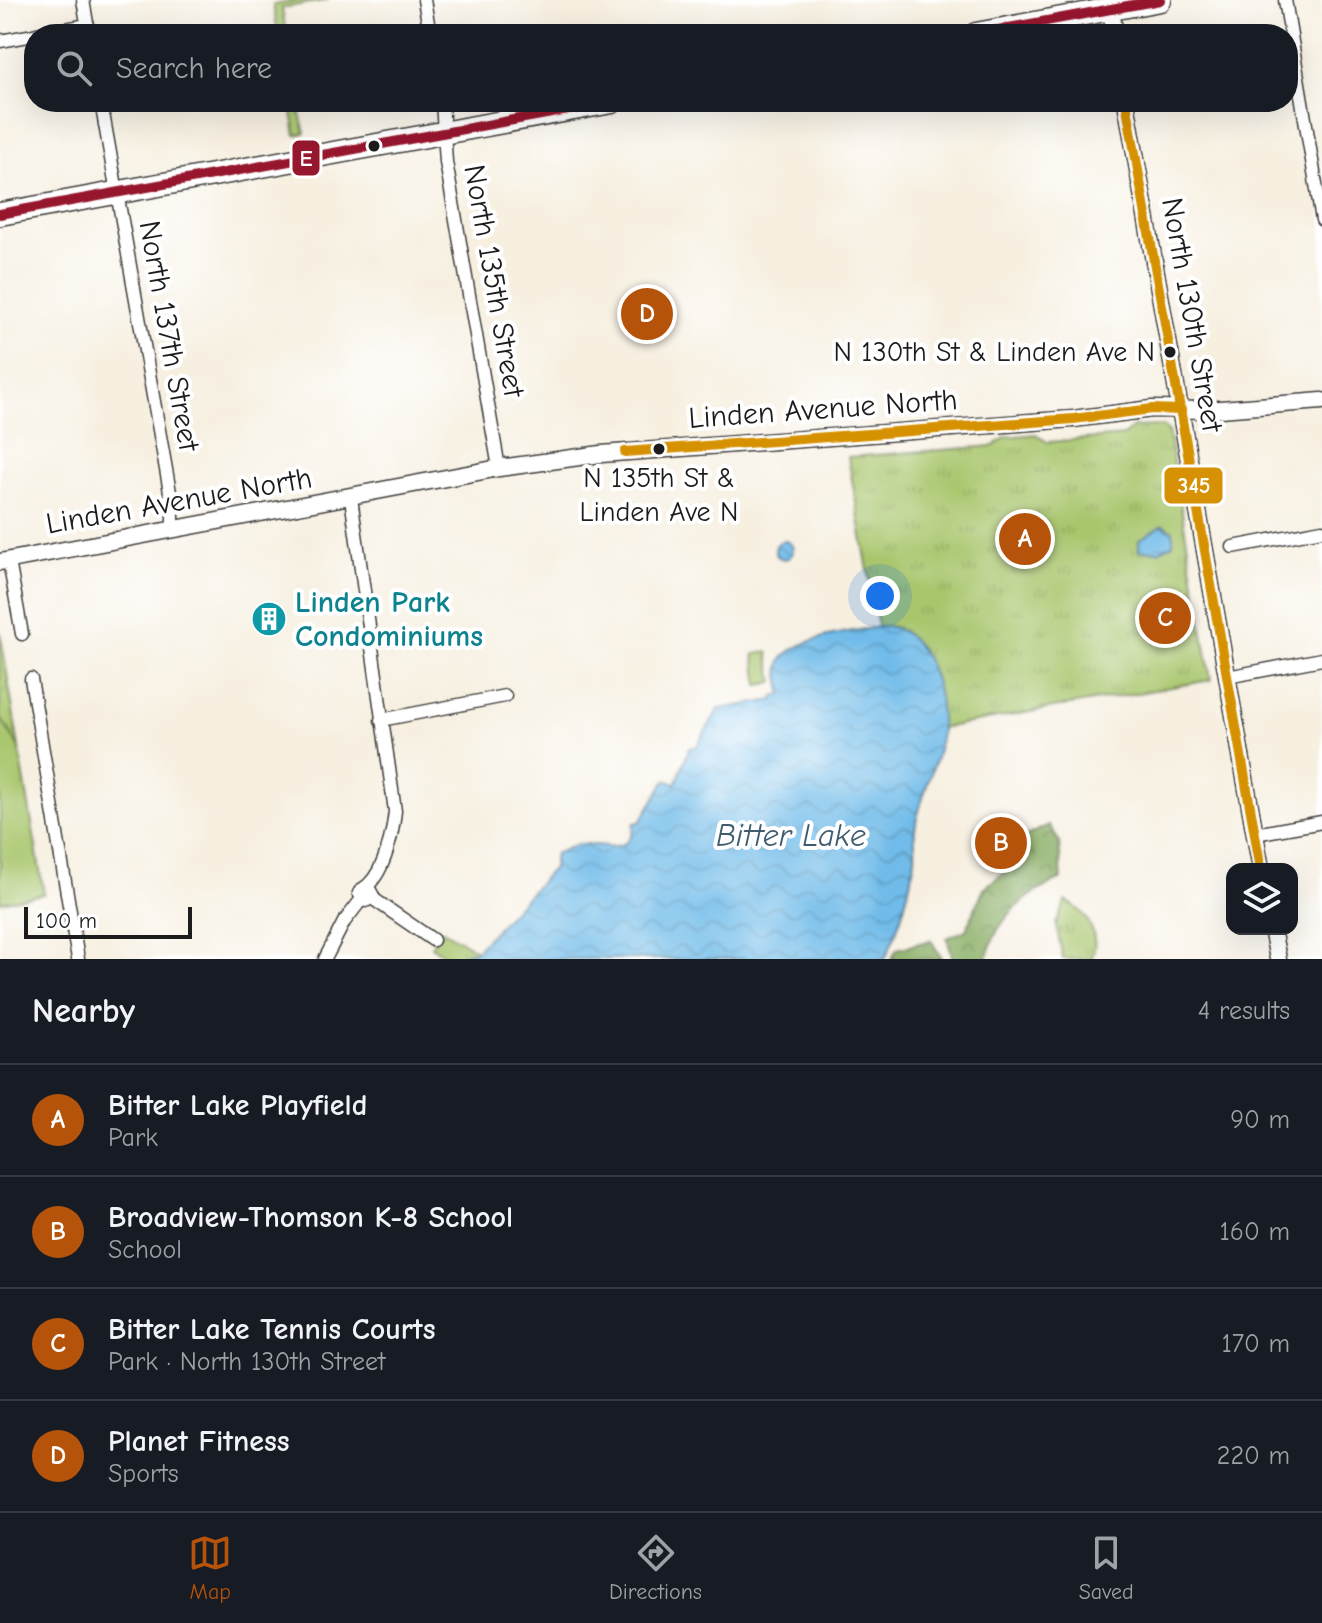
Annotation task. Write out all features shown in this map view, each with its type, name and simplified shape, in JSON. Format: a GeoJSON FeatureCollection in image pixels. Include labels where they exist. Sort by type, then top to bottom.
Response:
{"type":"FeatureCollection","features":[{"type":"Feature","properties":{"kind":"highway"},"geometry":{"type":"LineString","coordinates":[[1020,24],[1109,4],[1160,0]]}},
{"type":"Feature","properties":{"kind":"highway"},"geometry":{"type":"LineString","coordinates":[[0,214],[558,112]]}},
{"type":"Feature","properties":{"kind":"street"},"geometry":{"type":"LineString","coordinates":[[83,0],[87,24]]}},
{"type":"Feature","properties":{"kind":"street"},"geometry":{"type":"LineString","coordinates":[[424,0],[428,24]]}},
{"type":"Feature","properties":{"kind":"street"},"geometry":{"type":"LineString","coordinates":[[1285,0],[1289,24]]}},
{"type":"Feature","properties":{"kind":"street"},"geometry":{"type":"LineString","coordinates":[[1109,4],[1113,24]]}},
{"type":"Feature","properties":{"kind":"street"},"geometry":{"type":"LineString","coordinates":[[0,41],[24,36]]}},
{"type":"Feature","properties":{"kind":"street"},"geometry":{"type":"LineString","coordinates":[[1298,77],[1322,220]]}},
{"type":"Feature","properties":{"kind":"street","name":"North 137th Street"},"geometry":{"type":"LineString","coordinates":[[103,112],[173,509],[173,531]]}},
{"type":"Feature","properties":{"kind":"street","name":"North 135th Street"},"geometry":{"type":"LineString","coordinates":[[443,112],[446,162],[499,468]]}},
{"type":"Feature","properties":{"kind":"street","name":"North 130th Street"},"geometry":{"type":"LineString","coordinates":[[1128,112],[1260,863]]}},
{"type":"Feature","properties":{"kind":"street","name":"Linden Avenue North"},"geometry":{"type":"LineString","coordinates":[[4,562],[499,468],[601,454],[1073,419],[1152,409],[1322,401]]}},
{"type":"Feature","properties":{"kind":"street"},"geometry":{"type":"LineString","coordinates":[[325,959],[344,922],[367,895],[394,826],[351,498]]}},
{"type":"Feature","properties":{"kind":"street"},"geometry":{"type":"LineString","coordinates":[[1233,547],[1322,530]]}},
{"type":"Feature","properties":{"kind":"street"},"geometry":{"type":"LineString","coordinates":[[4,562],[22,634]]}},
{"type":"Feature","properties":{"kind":"street"},"geometry":{"type":"LineString","coordinates":[[1227,677],[1322,659]]}},
{"type":"Feature","properties":{"kind":"street"},"geometry":{"type":"LineString","coordinates":[[31,679],[78,959]]}},
{"type":"Feature","properties":{"kind":"street"},"geometry":{"type":"LineString","coordinates":[[381,720],[505,696]]}},
{"type":"Feature","properties":{"kind":"street"},"geometry":{"type":"LineString","coordinates":[[1255,834],[1322,822]]}},
{"type":"Feature","properties":{"kind":"street"},"geometry":{"type":"LineString","coordinates":[[367,895],[433,940]]}},
{"type":"Feature","properties":{"kind":"street"},"geometry":{"type":"LineString","coordinates":[[1273,935],[1278,959]]}},
{"type":"Feature","properties":{"kind":"green space"},"geometry":{"type":"Polygon","coordinates":[[[301,0],[328,0],[282,8],[284,24],[276,24],[273,5],[301,0]]]}},
{"type":"Feature","properties":{"kind":"green space"},"geometry":{"type":"Polygon","coordinates":[[[292,112],[300,112],[305,133],[296,135],[292,112]]]}},
{"type":"Feature","properties":{"kind":"green space"},"geometry":{"type":"Polygon","coordinates":[[[1163,426],[1168,431],[1211,680],[941,728],[929,664],[888,626],[878,627],[848,457],[994,446],[1006,437],[1036,434],[1047,442],[1124,436],[1133,427],[1163,426]]]}},
{"type":"Feature","properties":{"kind":"green space"},"geometry":{"type":"Polygon","coordinates":[[[0,631],[19,747],[0,717],[0,631]]]}},
{"type":"Feature","properties":{"kind":"green space"},"geometry":{"type":"Polygon","coordinates":[[[768,652],[774,682],[759,685],[754,654],[768,652]]]}},
{"type":"Feature","properties":{"kind":"green space"},"geometry":{"type":"Polygon","coordinates":[[[0,717],[19,747],[44,894],[0,902],[0,717]]]}},
{"type":"Feature","properties":{"kind":"green space"},"geometry":{"type":"Polygon","coordinates":[[[1049,825],[1059,841],[1062,879],[1036,892],[1014,910],[997,932],[987,959],[953,959],[947,938],[966,930],[984,888],[1021,860],[1022,838],[1049,825]]]}},
{"type":"Feature","properties":{"kind":"green space"},"geometry":{"type":"Polygon","coordinates":[[[1066,901],[1086,917],[1090,925],[1094,941],[1092,959],[1063,959],[1056,924],[1066,901]]]}},
{"type":"Feature","properties":{"kind":"green space"},"geometry":{"type":"Polygon","coordinates":[[[443,930],[476,950],[450,959],[431,946],[443,930]]]}},
{"type":"Feature","properties":{"kind":"green space"},"geometry":{"type":"Polygon","coordinates":[[[931,940],[942,959],[891,959],[897,949],[931,940]]]}},
{"type":"Feature","properties":{"kind":"water"},"geometry":{"type":"Polygon","coordinates":[[[1163,525],[1173,531],[1173,544],[1158,551],[1139,550],[1139,540],[1163,525]]]}},
{"type":"Feature","properties":{"kind":"water"},"geometry":{"type":"Polygon","coordinates":[[[784,541],[793,550],[784,559],[775,550],[784,541]]]}},
{"type":"Feature","properties":{"kind":"water","name":"Bitter Lake"},"geometry":{"type":"Polygon","coordinates":[[[888,626],[902,631],[913,640],[930,666],[939,698],[941,727],[918,816],[910,884],[885,959],[457,959],[476,950],[553,868],[555,853],[579,844],[612,846],[627,841],[634,823],[640,822],[666,780],[676,784],[689,748],[696,747],[719,709],[774,700],[774,696],[782,694],[780,666],[788,653],[813,640],[888,626]]]}},
{"type":"Feature","properties":{"kind":"transit line","name":"E"},"geometry":{"type":"LineString","coordinates":[[1030,24],[1160,0]]}},
{"type":"Feature","properties":{"kind":"transit line","name":"E"},"geometry":{"type":"LineString","coordinates":[[0,214],[557,112]]}},
{"type":"Feature","properties":{"kind":"transit line","name":"345"},"geometry":{"type":"LineString","coordinates":[[1128,112],[1260,863]]}},
{"type":"Feature","properties":{"kind":"transit line","name":"345"},"geometry":{"type":"LineString","coordinates":[[625,452],[1073,419],[1152,409],[1181,410]]}},
{"type":"Feature","properties":{"kind":"place","name":"Planet Fitness"},"geometry":{"type":"Point","coordinates":[647,314]}},
{"type":"Feature","properties":{"kind":"place","name":"N 130th St & Linden Ave N"},"geometry":{"type":"Point","coordinates":[1170,352]}},
{"type":"Feature","properties":{"kind":"place","name":"N 135th St & Linden Ave N"},"geometry":{"type":"Point","coordinates":[659,449]}},
{"type":"Feature","properties":{"kind":"place","name":"Bitter Lake Playfield"},"geometry":{"type":"Point","coordinates":[1025,539]}},
{"type":"Feature","properties":{"kind":"place","name":"Bitter Lake Tennis Courts"},"geometry":{"type":"Point","coordinates":[1165,618]}},
{"type":"Feature","properties":{"kind":"place","name":"Linden Park Condominiums"},"geometry":{"type":"Point","coordinates":[269,619]}},
{"type":"Feature","properties":{"kind":"place","name":"Broadview-Thomson K-8 School"},"geometry":{"type":"Point","coordinates":[1001,843]}}]}
